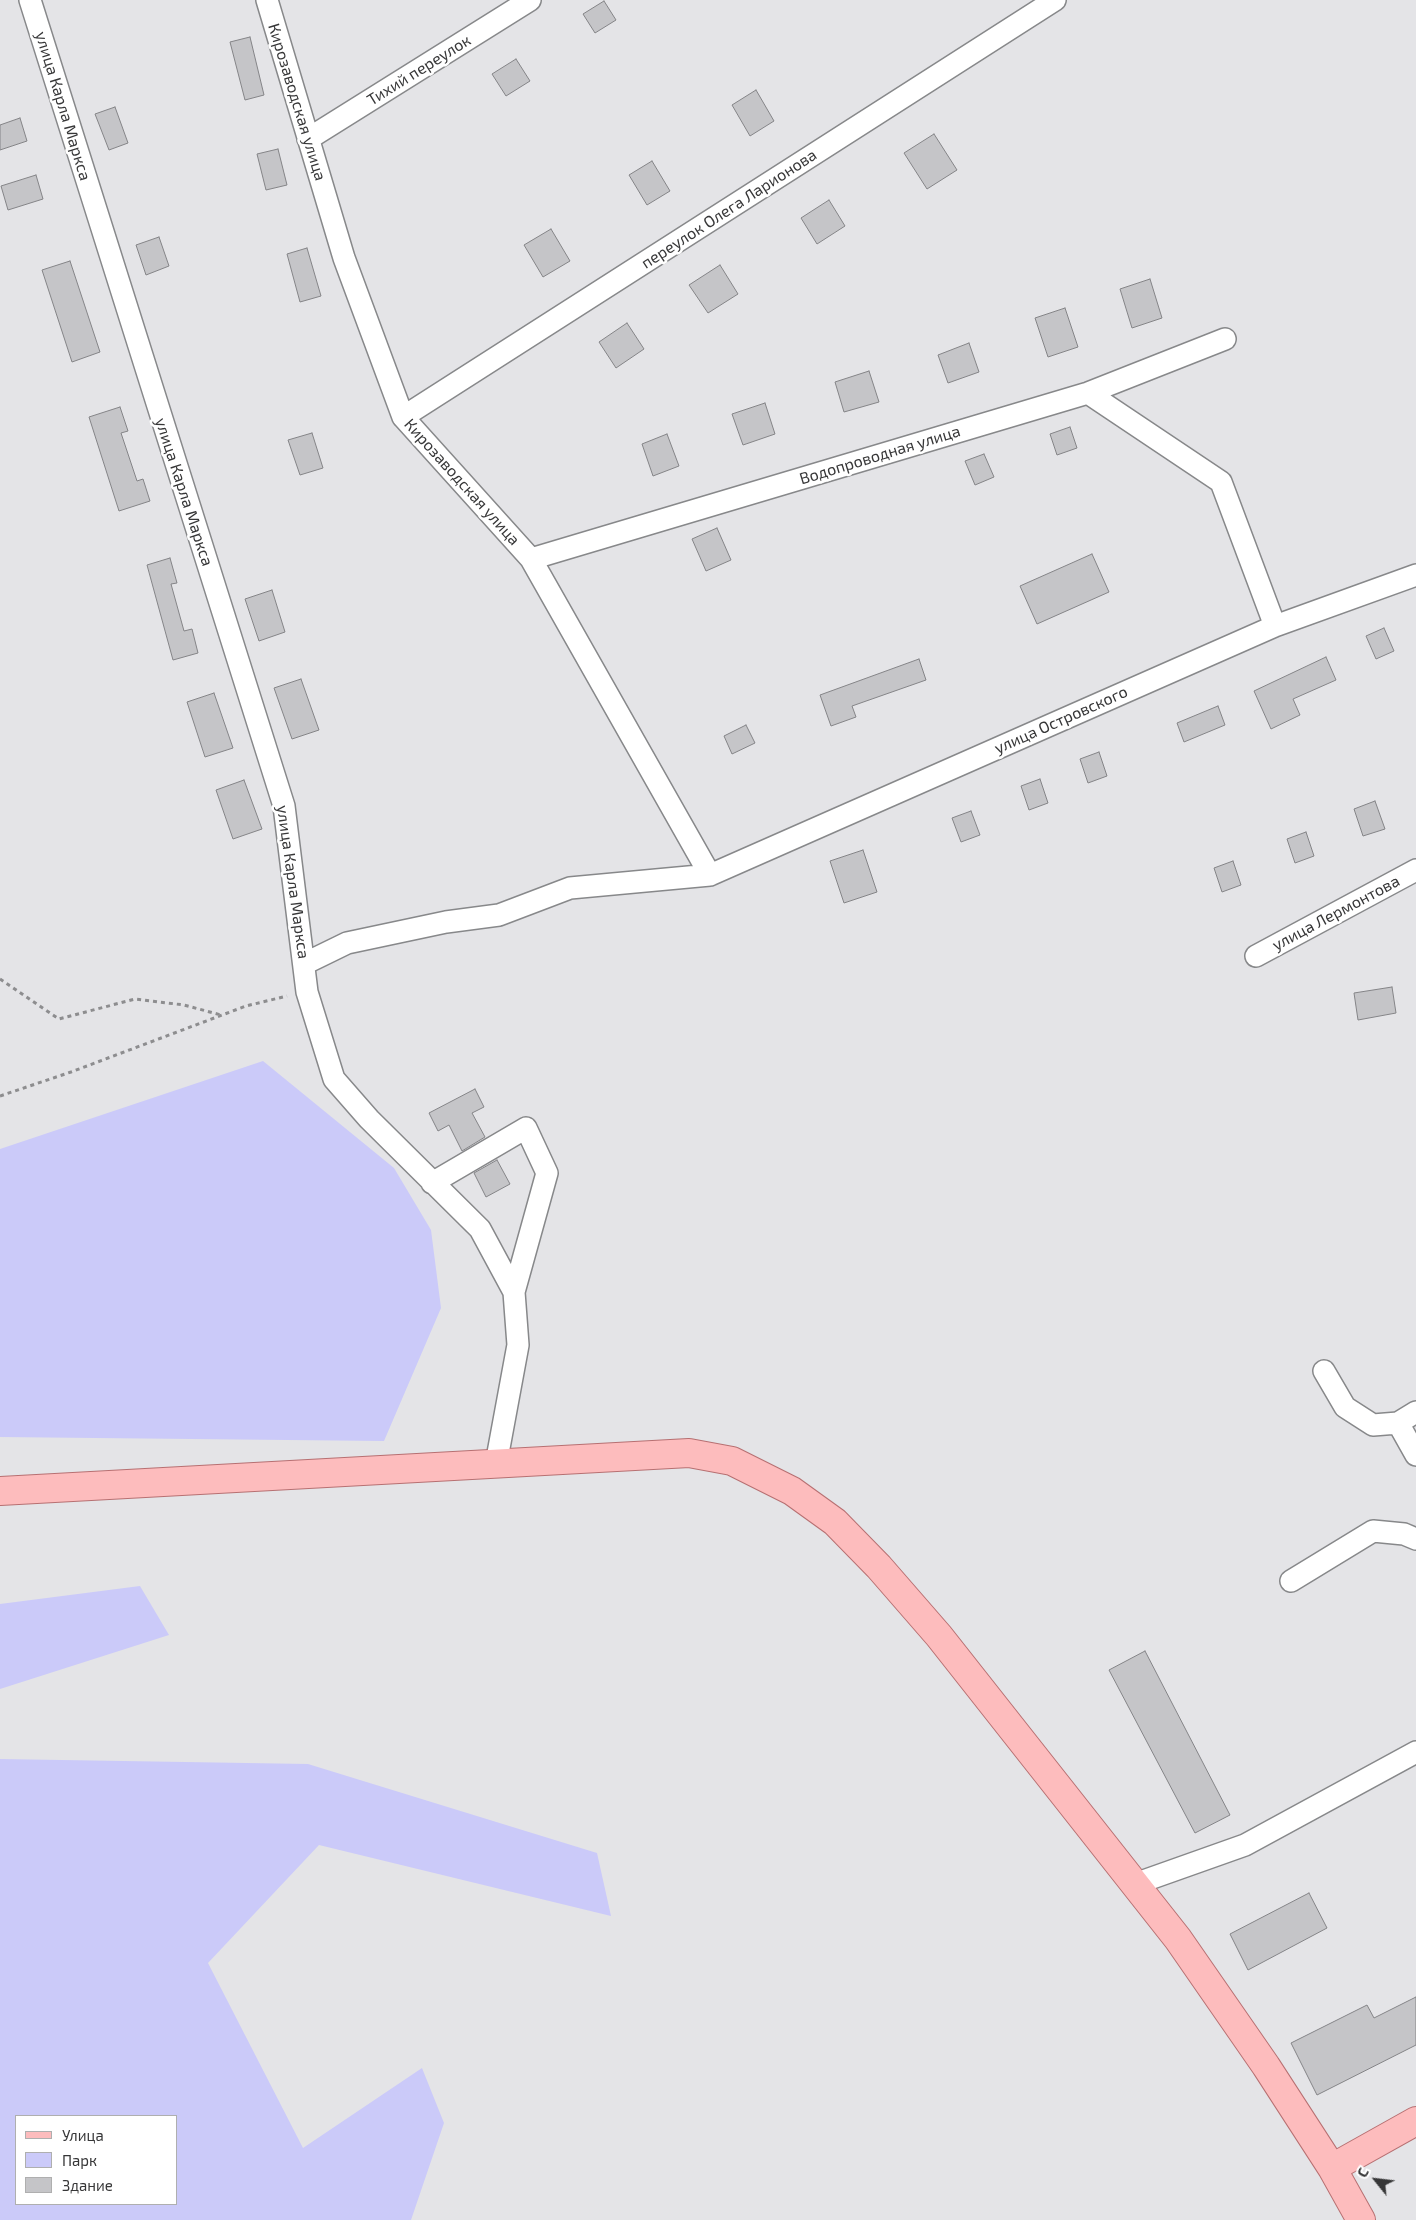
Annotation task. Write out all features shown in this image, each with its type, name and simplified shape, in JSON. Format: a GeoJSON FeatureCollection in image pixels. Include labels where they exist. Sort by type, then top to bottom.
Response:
{"type":"FeatureCollection","features":[{"type":"Feature","properties":{"kind":"main road"},"geometry":{"type":"LineString","coordinates":[[0,1491],[689,1453],[732,1461],[792,1491],[835,1522],[879,1567],[939,1636],[1178,1939],[1261,2058],[1332,2168],[1361,2220]]}},
{"type":"Feature","properties":{"kind":"main road"},"geometry":{"type":"LineString","coordinates":[[1332,2168],[1416,2121]]}},
{"type":"Feature","properties":{"kind":"street","name":"улица Карла Маркса"},"geometry":{"type":"LineString","coordinates":[[30,0],[284,806],[307,992],[334,1079],[369,1120],[480,1229],[514,1292]]}},
{"type":"Feature","properties":{"kind":"street","name":"Кирозаводская улица"},"geometry":{"type":"LineString","coordinates":[[267,0],[344,258],[403,417],[531,559],[710,875]]}},
{"type":"Feature","properties":{"kind":"street","name":"Тихий переулок"},"geometry":{"type":"LineString","coordinates":[[308,139],[530,0]]}},
{"type":"Feature","properties":{"kind":"street","name":"переулок Олега Ларионова"},"geometry":{"type":"LineString","coordinates":[[403,417],[1055,0]]}},
{"type":"Feature","properties":{"kind":"street","name":"Водопроводная улица"},"geometry":{"type":"LineString","coordinates":[[531,559],[1088,393],[1225,339]]}},
{"type":"Feature","properties":{"kind":"street"},"geometry":{"type":"LineString","coordinates":[[1088,393],[1221,482],[1274,626]]}},
{"type":"Feature","properties":{"kind":"street","name":"улица Островского"},"geometry":{"type":"LineString","coordinates":[[304,964],[348,943],[446,922],[499,915],[570,888],[710,875],[1274,626],[1416,575]]}},
{"type":"Feature","properties":{"kind":"street","name":"улица Лермонтова"},"geometry":{"type":"LineString","coordinates":[[1256,956],[1416,870]]}},
{"type":"Feature","properties":{"kind":"street"},"geometry":{"type":"LineString","coordinates":[[432,1183],[526,1128],[547,1173],[514,1292],[518,1345],[496,1464]]}},
{"type":"Feature","properties":{"kind":"street"},"geometry":{"type":"LineString","coordinates":[[1324,1371],[1345,1407],[1373,1425],[1407,1417],[1416,1455]]}},
{"type":"Feature","properties":{"kind":"street"},"geometry":{"type":"LineString","coordinates":[[1291,1581],[1373,1531],[1404,1534],[1416,1539]]}},
{"type":"Feature","properties":{"kind":"street"},"geometry":{"type":"LineString","coordinates":[[1135,1884],[1245,1845],[1416,1752]]}},
{"type":"Feature","properties":{"kind":"path"},"geometry":{"type":"LineString","coordinates":[[0,979],[59,1018],[135,999],[184,1005],[222,1015]]}},
{"type":"Feature","properties":{"kind":"path"},"geometry":{"type":"LineString","coordinates":[[0,1096],[71,1072],[246,1006],[307,992]]}},
{"type":"Feature","properties":{"kind":"green space"},"geometry":{"type":"Polygon","coordinates":[[[263,1061],[394,1168],[431,1230],[441,1308],[384,1441],[0,1437],[0,1149],[263,1061]]]}},
{"type":"Feature","properties":{"kind":"green space"},"geometry":{"type":"Polygon","coordinates":[[[140,1586],[169,1635],[0,1689],[0,1604],[140,1586]]]}},
{"type":"Feature","properties":{"kind":"green space"},"geometry":{"type":"Polygon","coordinates":[[[0,1759],[308,1764],[597,1853],[611,1916],[319,1845],[208,1963],[303,2148],[422,2068],[444,2123],[411,2220],[0,2220],[0,1759]]]}},
{"type":"Feature","properties":{"kind":"building"},"geometry":{"type":"Polygon","coordinates":[[[604,1],[616,20],[595,33],[583,14],[604,1]]]}},
{"type":"Feature","properties":{"kind":"building"},"geometry":{"type":"Polygon","coordinates":[[[250,37],[264,95],[245,100],[230,42],[250,37]]]}},
{"type":"Feature","properties":{"kind":"building"},"geometry":{"type":"Polygon","coordinates":[[[516,59],[530,81],[506,96],[492,74],[516,59]]]}},
{"type":"Feature","properties":{"kind":"building"},"geometry":{"type":"Polygon","coordinates":[[[756,90],[774,121],[750,136],[732,105],[756,90]]]}},
{"type":"Feature","properties":{"kind":"building"},"geometry":{"type":"Polygon","coordinates":[[[115,107],[128,143],[109,150],[95,114],[115,107]]]}},
{"type":"Feature","properties":{"kind":"building"},"geometry":{"type":"Polygon","coordinates":[[[20,118],[27,141],[0,150],[0,125],[20,118]]]}},
{"type":"Feature","properties":{"kind":"building"},"geometry":{"type":"Polygon","coordinates":[[[934,134],[957,170],[927,189],[904,153],[934,134]]]}},
{"type":"Feature","properties":{"kind":"building"},"geometry":{"type":"Polygon","coordinates":[[[278,149],[287,185],[266,190],[257,154],[278,149]]]}},
{"type":"Feature","properties":{"kind":"building"},"geometry":{"type":"Polygon","coordinates":[[[652,161],[670,191],[647,205],[629,175],[652,161]]]}},
{"type":"Feature","properties":{"kind":"building"},"geometry":{"type":"Polygon","coordinates":[[[36,175],[43,199],[8,210],[1,186],[36,175]]]}},
{"type":"Feature","properties":{"kind":"building"},"geometry":{"type":"Polygon","coordinates":[[[829,200],[845,226],[817,244],[801,218],[829,200]]]}},
{"type":"Feature","properties":{"kind":"building"},"geometry":{"type":"Polygon","coordinates":[[[551,229],[570,261],[543,277],[524,245],[551,229]]]}},
{"type":"Feature","properties":{"kind":"building"},"geometry":{"type":"Polygon","coordinates":[[[159,237],[169,266],[146,275],[136,245],[159,237]]]}},
{"type":"Feature","properties":{"kind":"building"},"geometry":{"type":"Polygon","coordinates":[[[307,248],[321,296],[300,302],[287,254],[307,248]]]}},
{"type":"Feature","properties":{"kind":"building"},"geometry":{"type":"Polygon","coordinates":[[[70,261],[100,352],[72,362],[42,270],[70,261]]]}},
{"type":"Feature","properties":{"kind":"building"},"geometry":{"type":"Polygon","coordinates":[[[720,265],[738,294],[708,313],[689,285],[720,265]]]}},
{"type":"Feature","properties":{"kind":"building"},"geometry":{"type":"Polygon","coordinates":[[[1150,279],[1162,318],[1132,328],[1120,289],[1150,279]]]}},
{"type":"Feature","properties":{"kind":"building"},"geometry":{"type":"Polygon","coordinates":[[[1065,308],[1078,347],[1048,357],[1035,318],[1065,308]]]}},
{"type":"Feature","properties":{"kind":"building"},"geometry":{"type":"Polygon","coordinates":[[[627,323],[644,349],[616,368],[599,342],[627,323]]]}},
{"type":"Feature","properties":{"kind":"building"},"geometry":{"type":"Polygon","coordinates":[[[969,343],[979,372],[948,383],[938,355],[969,343]]]}},
{"type":"Feature","properties":{"kind":"building"},"geometry":{"type":"Polygon","coordinates":[[[869,371],[879,402],[844,412],[835,382],[869,371]]]}},
{"type":"Feature","properties":{"kind":"building"},"geometry":{"type":"Polygon","coordinates":[[[765,403],[775,434],[743,445],[732,414],[765,403]]]}},
{"type":"Feature","properties":{"kind":"building"},"geometry":{"type":"Polygon","coordinates":[[[120,407],[128,431],[121,433],[137,481],[143,479],[150,501],[119,511],[89,417],[120,407]]]}},
{"type":"Feature","properties":{"kind":"building"},"geometry":{"type":"Polygon","coordinates":[[[1070,427],[1077,448],[1057,455],[1050,434],[1070,427]]]}},
{"type":"Feature","properties":{"kind":"building"},"geometry":{"type":"Polygon","coordinates":[[[312,433],[323,468],[300,475],[288,440],[312,433]]]}},
{"type":"Feature","properties":{"kind":"building"},"geometry":{"type":"Polygon","coordinates":[[[667,434],[679,466],[653,476],[642,444],[667,434]]]}},
{"type":"Feature","properties":{"kind":"building"},"geometry":{"type":"Polygon","coordinates":[[[984,454],[994,477],[975,485],[965,461],[984,454]]]}},
{"type":"Feature","properties":{"kind":"building"},"geometry":{"type":"Polygon","coordinates":[[[717,528],[731,560],[706,571],[692,539],[717,528]]]}},
{"type":"Feature","properties":{"kind":"building"},"geometry":{"type":"Polygon","coordinates":[[[1092,554],[1109,592],[1037,624],[1020,586],[1092,554]]]}},
{"type":"Feature","properties":{"kind":"building"},"geometry":{"type":"Polygon","coordinates":[[[170,558],[177,583],[171,584],[184,631],[192,629],[198,653],[173,660],[147,565],[170,558]]]}},
{"type":"Feature","properties":{"kind":"building"},"geometry":{"type":"Polygon","coordinates":[[[272,590],[285,632],[259,641],[245,599],[272,590]]]}},
{"type":"Feature","properties":{"kind":"building"},"geometry":{"type":"Polygon","coordinates":[[[1384,628],[1394,651],[1376,659],[1366,636],[1384,628]]]}},
{"type":"Feature","properties":{"kind":"building"},"geometry":{"type":"Polygon","coordinates":[[[1326,657],[1336,680],[1293,699],[1300,715],[1271,729],[1254,691],[1326,657]]]}},
{"type":"Feature","properties":{"kind":"building"},"geometry":{"type":"Polygon","coordinates":[[[919,659],[926,680],[852,706],[856,717],[831,726],[820,695],[919,659]]]}},
{"type":"Feature","properties":{"kind":"building"},"geometry":{"type":"Polygon","coordinates":[[[301,679],[319,730],[292,739],[274,688],[301,679]]]}},
{"type":"Feature","properties":{"kind":"building"},"geometry":{"type":"Polygon","coordinates":[[[214,693],[233,748],[205,757],[187,702],[214,693]]]}},
{"type":"Feature","properties":{"kind":"building"},"geometry":{"type":"Polygon","coordinates":[[[1218,706],[1225,725],[1184,742],[1177,723],[1218,706]]]}},
{"type":"Feature","properties":{"kind":"building"},"geometry":{"type":"Polygon","coordinates":[[[746,725],[755,743],[732,754],[724,736],[746,725]]]}},
{"type":"Feature","properties":{"kind":"building"},"geometry":{"type":"Polygon","coordinates":[[[1099,752],[1107,776],[1088,783],[1080,759],[1099,752]]]}},
{"type":"Feature","properties":{"kind":"building"},"geometry":{"type":"Polygon","coordinates":[[[1040,779],[1048,803],[1029,810],[1021,786],[1040,779]]]}},
{"type":"Feature","properties":{"kind":"building"},"geometry":{"type":"Polygon","coordinates":[[[244,780],[262,829],[233,839],[216,790],[244,780]]]}},
{"type":"Feature","properties":{"kind":"building"},"geometry":{"type":"Polygon","coordinates":[[[1375,801],[1385,829],[1363,836],[1354,809],[1375,801]]]}},
{"type":"Feature","properties":{"kind":"building"},"geometry":{"type":"Polygon","coordinates":[[[971,811],[980,835],[961,842],[952,818],[971,811]]]}},
{"type":"Feature","properties":{"kind":"building"},"geometry":{"type":"Polygon","coordinates":[[[1306,832],[1314,856],[1295,863],[1287,839],[1306,832]]]}},
{"type":"Feature","properties":{"kind":"building"},"geometry":{"type":"Polygon","coordinates":[[[863,850],[877,892],[844,903],[830,861],[863,850]]]}},
{"type":"Feature","properties":{"kind":"building"},"geometry":{"type":"Polygon","coordinates":[[[1233,861],[1241,885],[1222,892],[1214,868],[1233,861]]]}},
{"type":"Feature","properties":{"kind":"building"},"geometry":{"type":"Polygon","coordinates":[[[1392,987],[1396,1013],[1358,1020],[1354,993],[1392,987]]]}},
{"type":"Feature","properties":{"kind":"building"},"geometry":{"type":"Polygon","coordinates":[[[475,1089],[484,1107],[472,1113],[485,1137],[462,1151],[449,1125],[438,1131],[429,1113],[475,1089]]]}},
{"type":"Feature","properties":{"kind":"building"},"geometry":{"type":"Polygon","coordinates":[[[497,1160],[510,1184],[486,1197],[474,1173],[497,1160]]]}},
{"type":"Feature","properties":{"kind":"building"},"geometry":{"type":"Polygon","coordinates":[[[1145,1651],[1230,1815],[1195,1833],[1109,1670],[1145,1651]]]}},
{"type":"Feature","properties":{"kind":"building"},"geometry":{"type":"Polygon","coordinates":[[[1309,1893],[1327,1928],[1248,1970],[1230,1934],[1309,1893]]]}},
{"type":"Feature","properties":{"kind":"building"},"geometry":{"type":"Polygon","coordinates":[[[1416,1997],[1416,2045],[1317,2095],[1291,2043],[1367,2005],[1374,2018],[1416,1997]]]}}]}
